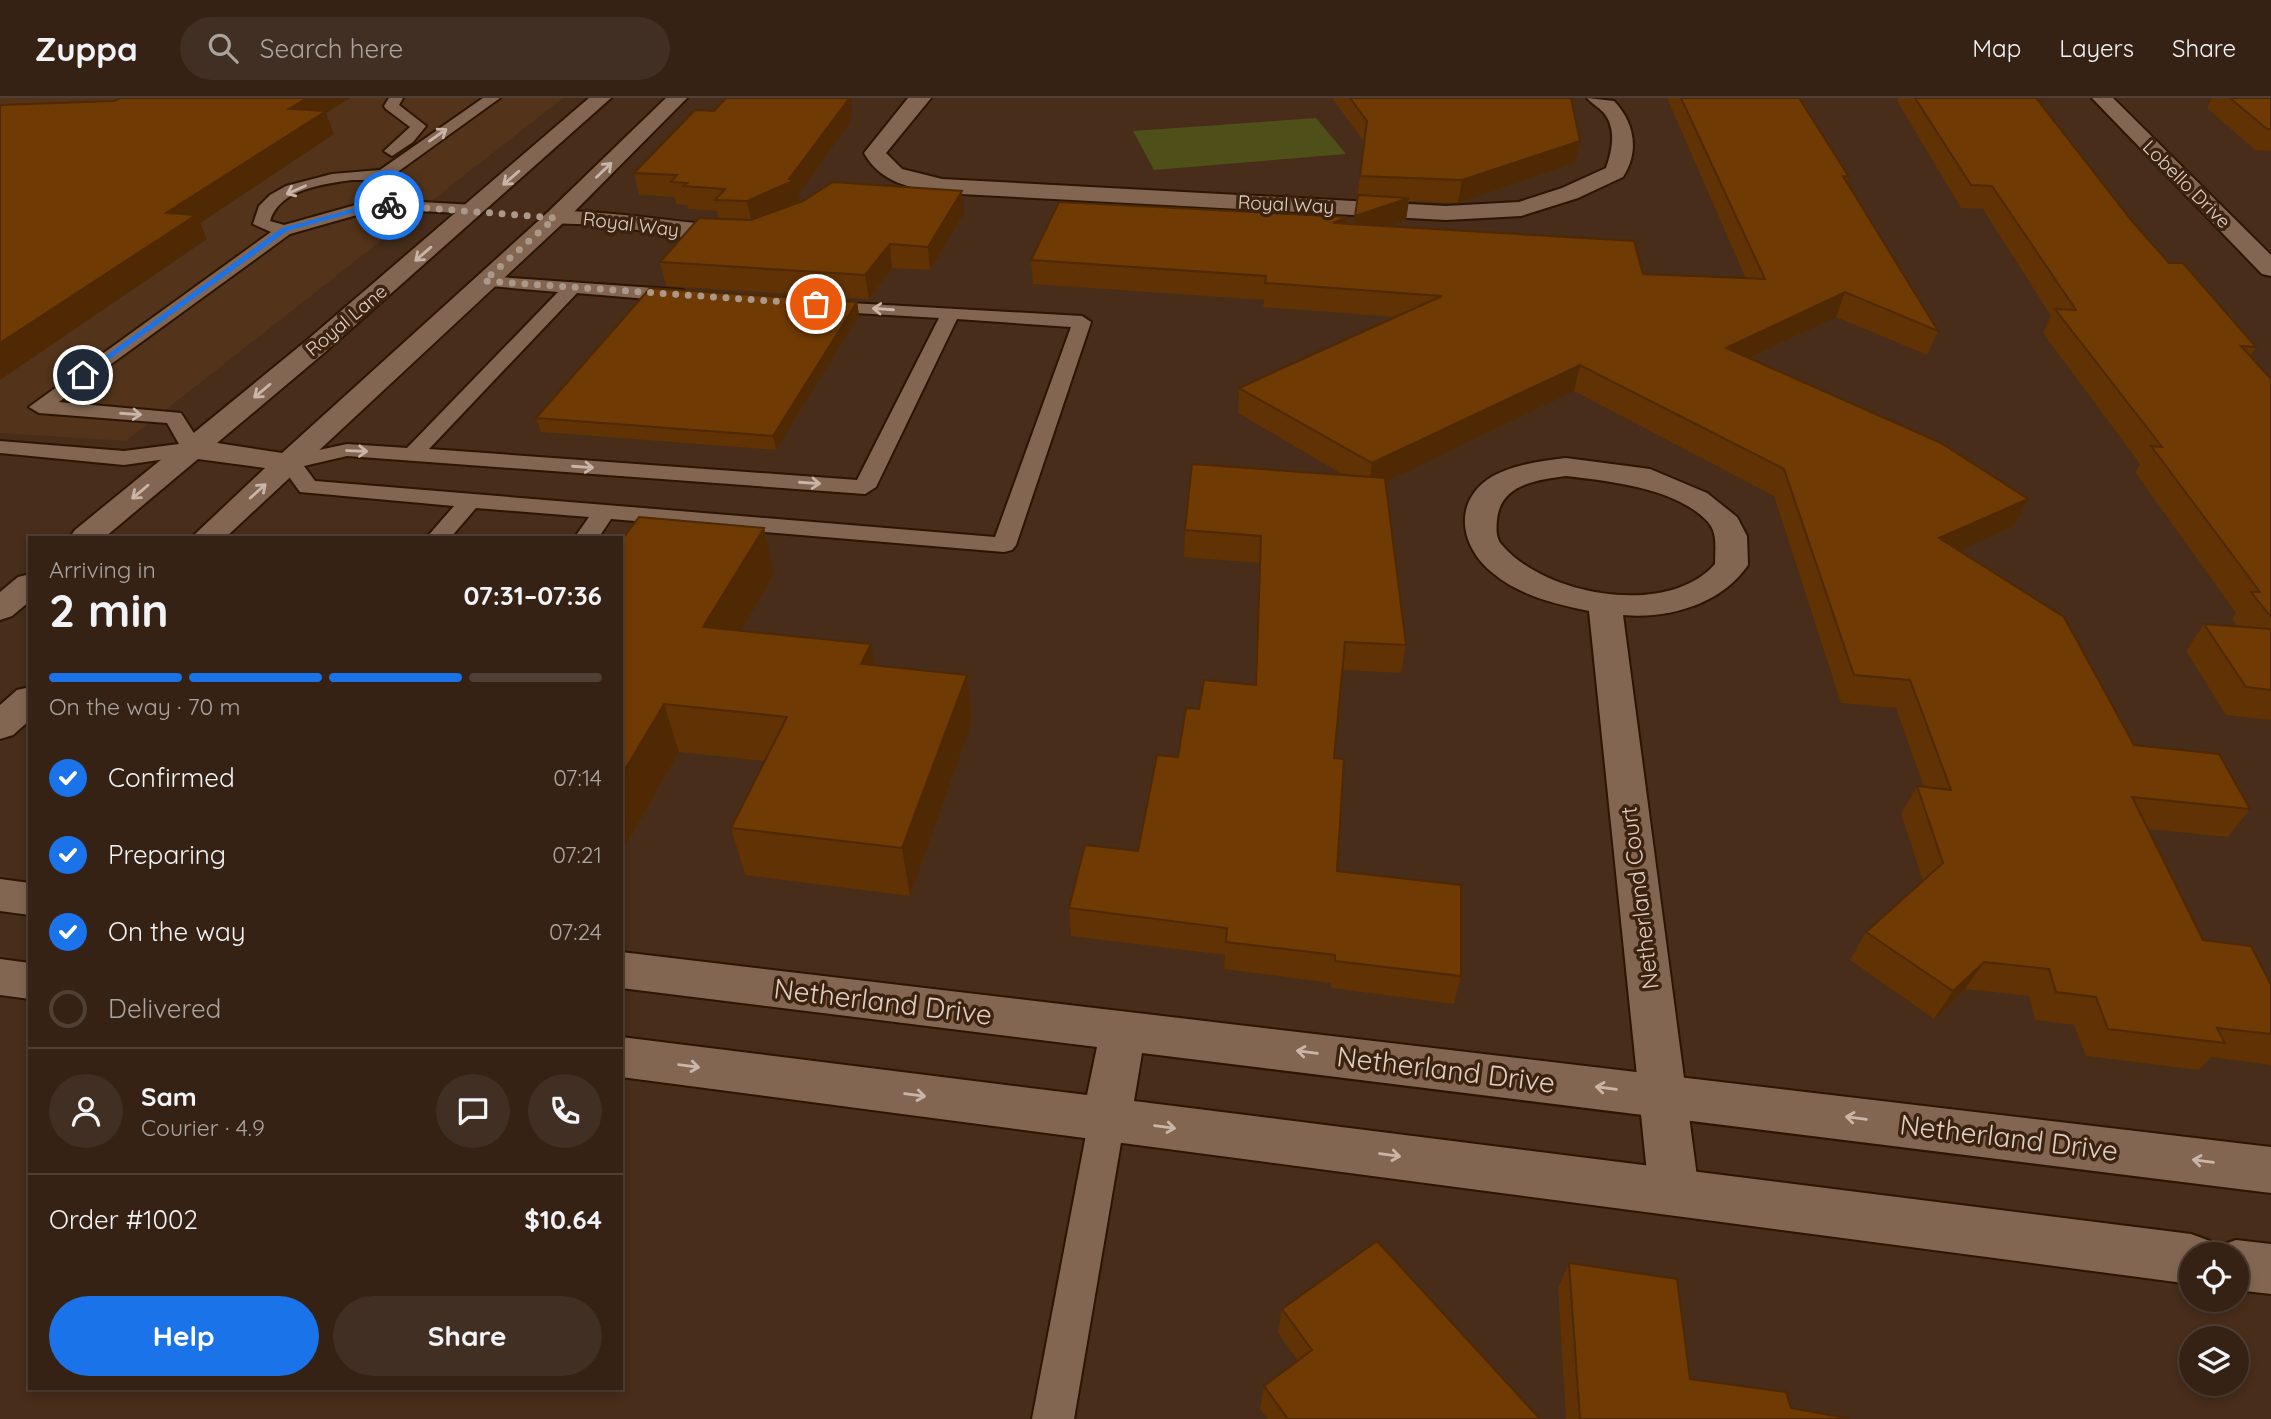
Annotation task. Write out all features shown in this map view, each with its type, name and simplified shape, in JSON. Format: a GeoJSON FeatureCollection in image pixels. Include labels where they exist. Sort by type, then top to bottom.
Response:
{"type":"FeatureCollection","features":[{"type":"Feature","properties":{"kind":"street","name":"Royal Lane"},"geometry":{"type":"LineString","coordinates":[[87,536],[474,210],[601,98]]}},
{"type":"Feature","properties":{"kind":"street"},"geometry":{"type":"LineString","coordinates":[[209,536],[555,218],[677,98]]}},
{"type":"Feature","properties":{"kind":"street","name":"Royal Way"},"geometry":{"type":"LineString","coordinates":[[921,98],[913,104],[869,162],[879,164],[908,181],[942,186],[1446,213],[1521,209],[1570,193],[1615,172],[1623,153],[1622,126],[1613,107],[1597,98]]}},
{"type":"Feature","properties":{"kind":"street","name":"Lobello Drive"},"geometry":{"type":"LineString","coordinates":[[2102,98],[2271,269]]}},
{"type":"Feature","properties":{"kind":"street"},"geometry":{"type":"LineString","coordinates":[[474,210],[501,212]]}},
{"type":"Feature","properties":{"kind":"street"},"geometry":{"type":"LineString","coordinates":[[528,215],[555,218]]}},
{"type":"Feature","properties":{"kind":"street","name":"Royal Way"},"geometry":{"type":"LineString","coordinates":[[555,218],[606,218],[723,234],[755,234],[762,238],[734,254],[715,256]]}},
{"type":"Feature","properties":{"kind":"street","name":"Royal Way"},"geometry":{"type":"LineString","coordinates":[[555,218],[578,235],[670,252]]}},
{"type":"Feature","properties":{"kind":"street"},"geometry":{"type":"LineString","coordinates":[[193,449],[290,463]]}},
{"type":"Feature","properties":{"kind":"street"},"geometry":{"type":"LineString","coordinates":[[1566,467],[1639,475],[1696,500],[1721,517],[1731,536],[1732,565],[1717,582],[1692,595],[1657,603],[1605,604],[1572,599],[1542,588],[1513,572],[1485,547],[1480,528],[1483,507],[1495,488],[1532,471],[1566,467]]}},
{"type":"Feature","properties":{"kind":"street"},"geometry":{"type":"LineString","coordinates":[[0,609],[28,586]]}},
{"type":"Feature","properties":{"kind":"street","name":"Netherland Court"},"geometry":{"type":"LineString","coordinates":[[1605,604],[1674,1192]]}},
{"type":"Feature","properties":{"kind":"street"},"geometry":{"type":"LineString","coordinates":[[0,726],[28,701]]}},
{"type":"Feature","properties":{"kind":"street"},"geometry":{"type":"LineString","coordinates":[[0,895],[28,899]]}},
{"type":"Feature","properties":{"kind":"street","name":"Netherland Drive"},"geometry":{"type":"LineString","coordinates":[[623,970],[1662,1094],[2271,1170]]}},
{"type":"Feature","properties":{"kind":"street"},"geometry":{"type":"LineString","coordinates":[[0,977],[28,981]]}},
{"type":"Feature","properties":{"kind":"street"},"geometry":{"type":"LineString","coordinates":[[1107,1119],[1123,1030]]}},
{"type":"Feature","properties":{"kind":"street"},"geometry":{"type":"LineString","coordinates":[[623,1057],[2179,1257]]}},
{"type":"Feature","properties":{"kind":"street"},"geometry":{"type":"LineString","coordinates":[[2249,1266],[2271,1269]]}},
{"type":"Feature","properties":{"kind":"lane"},"geometry":{"type":"LineString","coordinates":[[362,173],[408,139],[419,126],[391,106],[396,98]]}},
{"type":"Feature","properties":{"kind":"lane"},"geometry":{"type":"LineString","coordinates":[[284,230],[261,224],[268,205],[294,188],[362,173],[384,175],[493,98]]}},
{"type":"Feature","properties":{"kind":"lane"},"geometry":{"type":"LineString","coordinates":[[377,204],[386,186],[384,175]]}},
{"type":"Feature","properties":{"kind":"lane"},"geometry":{"type":"LineString","coordinates":[[0,447],[124,458],[193,449],[174,417],[39,407],[284,230],[377,204],[474,210]]}},
{"type":"Feature","properties":{"kind":"lane"},"geometry":{"type":"LineString","coordinates":[[484,281],[708,297]]}},
{"type":"Feature","properties":{"kind":"lane"},"geometry":{"type":"LineString","coordinates":[[412,455],[572,288]]}},
{"type":"Feature","properties":{"kind":"lane"},"geometry":{"type":"LineString","coordinates":[[802,303],[951,313],[1082,322],[1004,545],[308,487],[290,463],[347,450],[865,487],[951,313]]}},
{"type":"Feature","properties":{"kind":"lane"},"geometry":{"type":"LineString","coordinates":[[440,536],[470,501]]}},
{"type":"Feature","properties":{"kind":"lane"},"geometry":{"type":"LineString","coordinates":[[588,536],[605,512]]}},
{"type":"Feature","properties":{"kind":"lane"},"geometry":{"type":"LineString","coordinates":[[1053,1419],[1107,1119]]}},
{"type":"Feature","properties":{"kind":"shaded area"},"geometry":{"type":"Polygon","coordinates":[[[0,98],[563,98],[126,441],[0,433],[0,98]]]}},
{"type":"Feature","properties":{"kind":"shaded area"},"geometry":{"type":"Polygon","coordinates":[[[1316,118],[1346,154],[1154,170],[1133,131],[1316,118]]]}},
{"type":"Feature","properties":{"kind":"building"},"geometry":{"type":"Polygon","coordinates":[[[120,98],[307,98],[289,109],[326,111],[166,213],[196,215],[0,343],[0,105],[114,101],[120,98]]]}},
{"type":"Feature","properties":{"kind":"building"},"geometry":{"type":"Polygon","coordinates":[[[726,98],[848,100],[789,179],[795,180],[747,201],[715,200],[725,189],[683,186],[687,183],[671,182],[677,175],[634,173],[695,110],[714,111],[726,98]]]}},
{"type":"Feature","properties":{"kind":"building"},"geometry":{"type":"Polygon","coordinates":[[[1350,98],[1571,98],[1580,141],[1462,180],[1360,176],[1367,121],[1350,98]]]}},
{"type":"Feature","properties":{"kind":"building"},"geometry":{"type":"Polygon","coordinates":[[[1681,98],[1799,98],[1849,177],[1843,176],[1938,331],[1845,292],[1726,348],[1941,443],[2028,499],[1939,538],[2064,617],[2134,745],[2219,754],[2250,809],[2132,797],[2203,940],[2251,946],[2271,985],[2271,1034],[2217,1028],[2225,1043],[2108,1029],[2096,997],[2056,992],[2049,969],[1984,962],[1953,991],[1866,932],[1943,863],[1917,786],[1951,790],[1910,680],[1854,675],[1784,469],[1580,365],[1372,463],[1239,388],[1442,296],[1265,283],[1266,276],[1031,260],[1059,202],[1347,217],[1333,223],[1634,241],[1643,274],[1765,279],[1681,98]]]}},
{"type":"Feature","properties":{"kind":"building"},"geometry":{"type":"Polygon","coordinates":[[[1915,98],[2036,98],[2132,221],[2169,263],[2183,263],[2256,347],[2241,346],[2271,379],[2271,617],[2251,592],[2260,592],[2151,446],[2162,447],[2055,309],[2076,310],[1992,186],[1971,185],[1915,98]]]}},
{"type":"Feature","properties":{"kind":"building"},"geometry":{"type":"Polygon","coordinates":[[[2230,98],[2271,98],[2271,129],[2267,129],[2230,98]]]}},
{"type":"Feature","properties":{"kind":"building"},"geometry":{"type":"Polygon","coordinates":[[[833,182],[962,191],[928,247],[890,244],[865,275],[660,262],[699,218],[751,220],[803,201],[833,182]]]}},
{"type":"Feature","properties":{"kind":"building"},"geometry":{"type":"Polygon","coordinates":[[[1358,195],[1409,198],[1355,216],[1358,195]]]}},
{"type":"Feature","properties":{"kind":"building"},"geometry":{"type":"Polygon","coordinates":[[[650,288],[857,302],[773,436],[536,418],[650,288]]]}},
{"type":"Feature","properties":{"kind":"building"},"geometry":{"type":"Polygon","coordinates":[[[1192,464],[1385,478],[1406,645],[1345,642],[1334,758],[1344,759],[1337,871],[1461,885],[1461,976],[1335,961],[1335,955],[1226,942],[1227,928],[1069,908],[1085,845],[1138,851],[1157,755],[1178,757],[1186,708],[1199,709],[1204,680],[1256,685],[1261,536],[1185,530],[1192,464]]]}},
{"type":"Feature","properties":{"kind":"building"},"geometry":{"type":"Polygon","coordinates":[[[639,517],[764,528],[703,627],[871,644],[861,664],[967,675],[902,848],[731,828],[787,717],[664,704],[623,773],[623,538],[639,517]]]}},
{"type":"Feature","properties":{"kind":"building"},"geometry":{"type":"Polygon","coordinates":[[[2204,624],[2271,629],[2271,690],[2246,687],[2204,624]]]}},
{"type":"Feature","properties":{"kind":"building"},"geometry":{"type":"Polygon","coordinates":[[[1377,1241],[1540,1419],[1288,1419],[1264,1386],[1312,1350],[1282,1309],[1377,1241]]]}},
{"type":"Feature","properties":{"kind":"building"},"geometry":{"type":"Polygon","coordinates":[[[1569,1263],[1677,1279],[1690,1379],[1786,1392],[1791,1408],[1851,1419],[1580,1419],[1569,1263]]]}},
{"type":"Feature","properties":{"kind":"way so far"},"geometry":{"type":"LineString","coordinates":[[389,205],[555,218],[484,281],[816,304]]}},
{"type":"Feature","properties":{"kind":"route"},"geometry":{"type":"LineString","coordinates":[[83,375],[284,230],[377,204],[389,205]]}}]}
